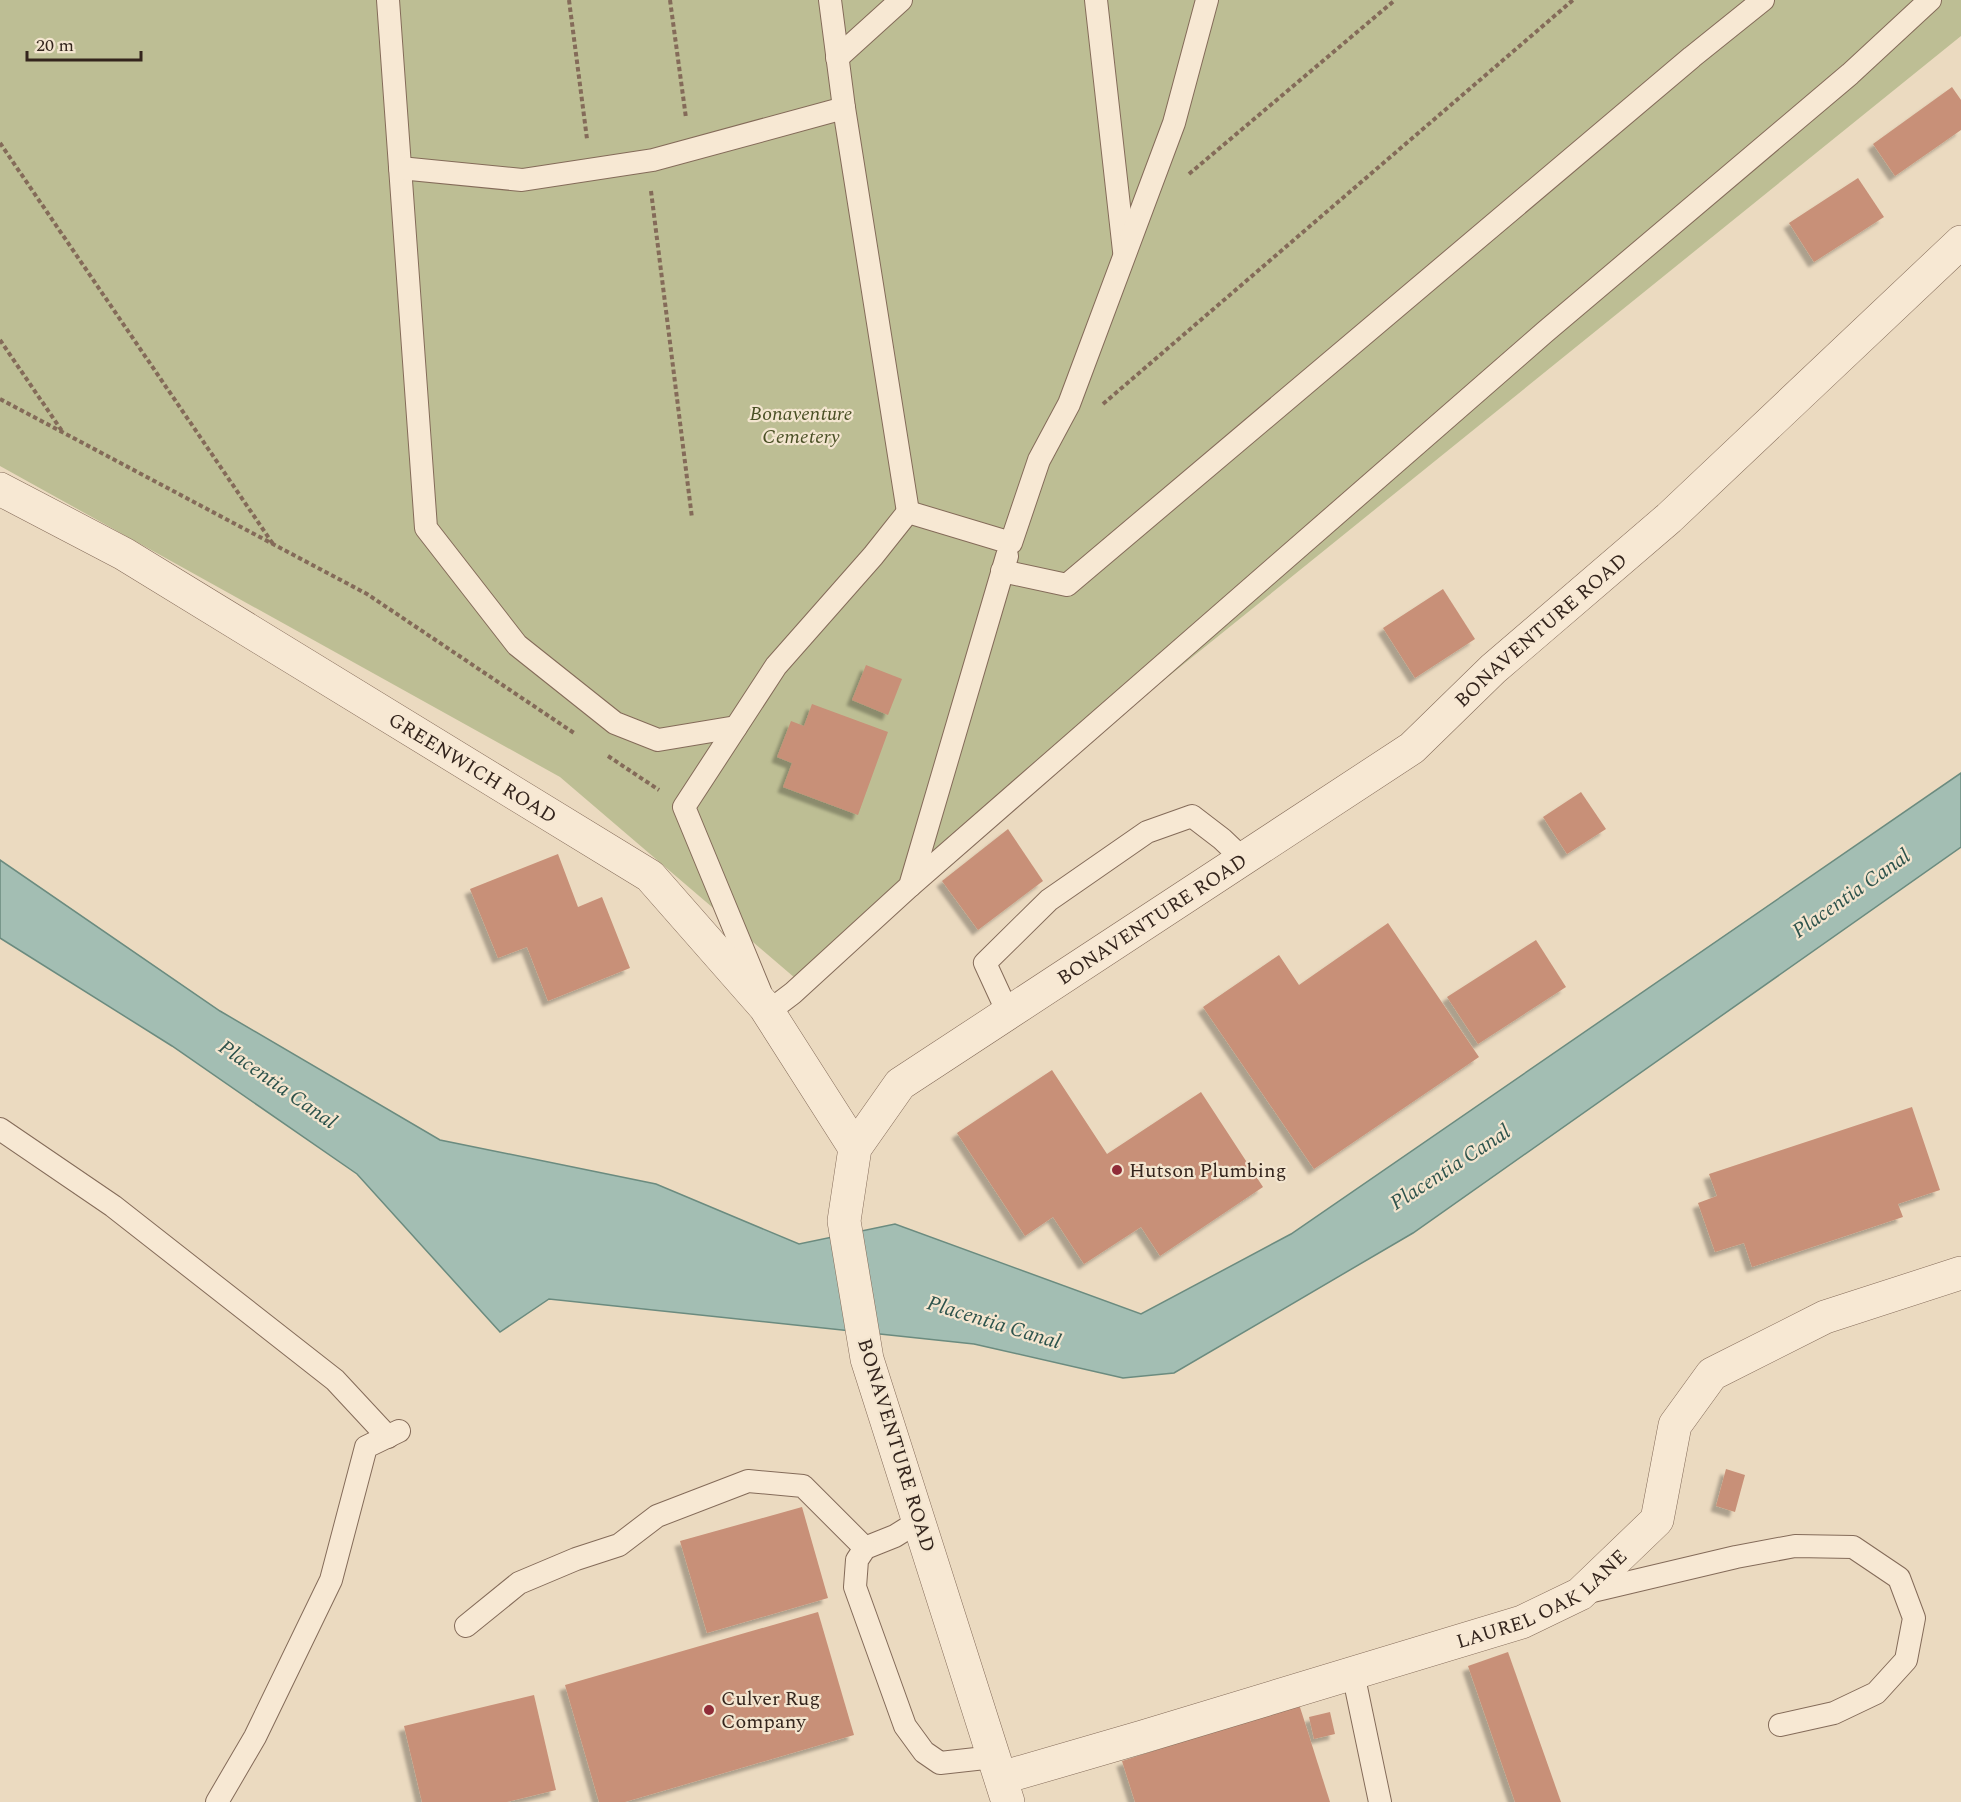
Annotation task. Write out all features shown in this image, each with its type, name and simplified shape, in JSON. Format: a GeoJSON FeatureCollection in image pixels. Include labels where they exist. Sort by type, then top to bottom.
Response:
{"type":"FeatureCollection","features":[{"type":"Feature","properties":{"kind":"street","name":"BONAVENTURE ROAD"},"geometry":{"type":"LineString","coordinates":[[1001,1779],[867,1359],[844,1221],[855,1148],[900,1084],[1412,748],[1493,669],[1669,518],[1961,242]]}},
{"type":"Feature","properties":{"kind":"street","name":"GREENWICH ROAD"},"geometry":{"type":"LineString","coordinates":[[0,489],[124,554],[650,876],[766,1010],[855,1148]]}},
{"type":"Feature","properties":{"kind":"street","name":"LAUREL OAK LANE"},"geometry":{"type":"LineString","coordinates":[[1001,1779],[1522,1622],[1580,1594],[1657,1520],[1675,1425],[1712,1374],[1825,1317],[1961,1273]]}},
{"type":"Feature","properties":{"kind":"lane"},"geometry":{"type":"LineString","coordinates":[[388,0],[426,528],[517,645],[615,723],[658,740],[736,727]]}},
{"type":"Feature","properties":{"kind":"lane"},"geometry":{"type":"LineString","coordinates":[[830,0],[844,108],[908,512],[873,556],[776,666],[684,807],[766,1010],[793,993],[910,886],[1545,332],[1850,74],[1930,0]]}},
{"type":"Feature","properties":{"kind":"lane"},"geometry":{"type":"LineString","coordinates":[[837,58],[901,0]]}},
{"type":"Feature","properties":{"kind":"lane"},"geometry":{"type":"LineString","coordinates":[[1096,0],[1124,255]]}},
{"type":"Feature","properties":{"kind":"lane"},"geometry":{"type":"LineString","coordinates":[[910,886],[1011,543],[1039,460],[1069,404],[1174,123],[1207,0]]}},
{"type":"Feature","properties":{"kind":"lane"},"geometry":{"type":"LineString","coordinates":[[1002,571],[1067,585],[1692,57],[1763,0]]}},
{"type":"Feature","properties":{"kind":"lane"},"geometry":{"type":"LineString","coordinates":[[400,168],[522,180],[647,160],[844,108]]}},
{"type":"Feature","properties":{"kind":"lane"},"geometry":{"type":"LineString","coordinates":[[908,512],[1011,543]]}},
{"type":"Feature","properties":{"kind":"lane"},"geometry":{"type":"LineString","coordinates":[[1008,1013],[985,963],[1049,900],[1147,832],[1192,816],[1243,859]]}},
{"type":"Feature","properties":{"kind":"lane"},"geometry":{"type":"LineString","coordinates":[[0,1129],[113,1206],[335,1380],[394,1433],[366,1447],[331,1580],[255,1737],[216,1802]]}},
{"type":"Feature","properties":{"kind":"lane"},"geometry":{"type":"LineString","coordinates":[[466,1626],[519,1583],[576,1559],[619,1545],[657,1516],[748,1481],[803,1486],[865,1548]]}},
{"type":"Feature","properties":{"kind":"lane"},"geometry":{"type":"LineString","coordinates":[[919,1521],[896,1536],[865,1548],[857,1560],[855,1587],[905,1726],[924,1752],[940,1763],[1001,1779]]}},
{"type":"Feature","properties":{"kind":"lane"},"geometry":{"type":"LineString","coordinates":[[1580,1594],[1736,1557],[1795,1546],[1853,1547],[1899,1578],[1914,1618],[1906,1660],[1876,1693],[1834,1713],[1780,1725]]}},
{"type":"Feature","properties":{"kind":"lane"},"geometry":{"type":"LineString","coordinates":[[1353,1673],[1380,1802]]}},
{"type":"Feature","properties":{"kind":"path"},"geometry":{"type":"LineString","coordinates":[[569,0],[591,169]]}},
{"type":"Feature","properties":{"kind":"path"},"geometry":{"type":"LineString","coordinates":[[670,0],[690,149]]}},
{"type":"Feature","properties":{"kind":"path"},"geometry":{"type":"LineString","coordinates":[[1185,178],[1395,0]]}},
{"type":"Feature","properties":{"kind":"path"},"geometry":{"type":"LineString","coordinates":[[1102,405],[1573,0]]}},
{"type":"Feature","properties":{"kind":"path"},"geometry":{"type":"LineString","coordinates":[[0,142],[274,545]]}},
{"type":"Feature","properties":{"kind":"path"},"geometry":{"type":"LineString","coordinates":[[647,160],[692,518]]}},
{"type":"Feature","properties":{"kind":"path"},"geometry":{"type":"LineString","coordinates":[[0,340],[63,433]]}},
{"type":"Feature","properties":{"kind":"path"},"geometry":{"type":"LineString","coordinates":[[0,399],[367,594],[577,735]]}},
{"type":"Feature","properties":{"kind":"path"},"geometry":{"type":"LineString","coordinates":[[606,755],[684,807]]}},
{"type":"Feature","properties":{"kind":"green space","name":"Bonaventure Cemetery"},"geometry":{"type":"Polygon","coordinates":[[[0,0],[1961,0],[1961,36],[795,978],[560,777],[0,466],[0,0]]]}},
{"type":"Feature","properties":{"kind":"water","name":"Placentia Canal"},"geometry":{"type":"Polygon","coordinates":[[[1961,773],[1961,847],[1413,1233],[1174,1373],[1123,1378],[974,1344],[549,1299],[500,1332],[357,1174],[172,1046],[0,938],[0,860],[220,1011],[440,1140],[656,1184],[799,1244],[895,1224],[1141,1314],[1291,1234],[1961,773]]]}},
{"type":"Feature","properties":{"kind":"building"},"geometry":{"type":"Polygon","coordinates":[[[1952,87],[1961,100],[1961,130],[1895,176],[1873,144],[1952,87]]]}},
{"type":"Feature","properties":{"kind":"building"},"geometry":{"type":"Polygon","coordinates":[[[1858,178],[1884,217],[1814,262],[1789,223],[1858,178]]]}},
{"type":"Feature","properties":{"kind":"building"},"geometry":{"type":"Polygon","coordinates":[[[1443,589],[1475,639],[1415,678],[1383,628],[1443,589]]]}},
{"type":"Feature","properties":{"kind":"building"},"geometry":{"type":"Polygon","coordinates":[[[866,665],[902,679],[888,715],[852,700],[866,665]]]}},
{"type":"Feature","properties":{"kind":"building"},"geometry":{"type":"Polygon","coordinates":[[[812,704],[888,732],[858,815],[783,787],[792,763],[777,757],[791,721],[804,726],[812,704]]]}},
{"type":"Feature","properties":{"kind":"building"},"geometry":{"type":"Polygon","coordinates":[[[1581,792],[1606,829],[1567,854],[1543,817],[1581,792]]]}},
{"type":"Feature","properties":{"kind":"building"},"geometry":{"type":"Polygon","coordinates":[[[1008,829],[1043,881],[978,930],[942,881],[1008,829]]]}},
{"type":"Feature","properties":{"kind":"building"},"geometry":{"type":"Polygon","coordinates":[[[558,854],[578,907],[602,897],[630,968],[548,1001],[527,947],[498,958],[470,889],[558,854]]]}},
{"type":"Feature","properties":{"kind":"building"},"geometry":{"type":"Polygon","coordinates":[[[1388,923],[1479,1057],[1314,1169],[1203,1007],[1279,955],[1299,985],[1388,923]]]}},
{"type":"Feature","properties":{"kind":"building"},"geometry":{"type":"Polygon","coordinates":[[[1536,940],[1566,987],[1478,1044],[1447,997],[1536,940]]]}},
{"type":"Feature","properties":{"kind":"building","name":"Hutson Plumbing"},"geometry":{"type":"Polygon","coordinates":[[[1052,1070],[1107,1154],[1201,1092],[1263,1187],[1160,1256],[1141,1227],[1084,1264],[1053,1217],[1025,1236],[957,1133],[1052,1070]]]}},
{"type":"Feature","properties":{"kind":"building"},"geometry":{"type":"Polygon","coordinates":[[[1912,1107],[1940,1190],[1898,1204],[1903,1217],[1752,1267],[1744,1243],[1715,1252],[1698,1203],[1717,1196],[1709,1174],[1912,1107]]]}},
{"type":"Feature","properties":{"kind":"building"},"geometry":{"type":"Polygon","coordinates":[[[1726,1469],[1745,1475],[1735,1512],[1716,1506],[1726,1469]]]}},
{"type":"Feature","properties":{"kind":"building"},"geometry":{"type":"Polygon","coordinates":[[[802,1507],[828,1598],[707,1633],[680,1541],[802,1507]]]}},
{"type":"Feature","properties":{"kind":"building","name":"Culver Rug Company"},"geometry":{"type":"Polygon","coordinates":[[[818,1612],[854,1735],[625,1802],[599,1802],[565,1685],[818,1612]]]}},
{"type":"Feature","properties":{"kind":"building"},"geometry":{"type":"Polygon","coordinates":[[[1508,1652],[1561,1802],[1515,1802],[1468,1666],[1508,1652]]]}},
{"type":"Feature","properties":{"kind":"building"},"geometry":{"type":"Polygon","coordinates":[[[534,1695],[556,1790],[507,1802],[422,1802],[404,1726],[534,1695]]]}},
{"type":"Feature","properties":{"kind":"building"},"geometry":{"type":"Polygon","coordinates":[[[1299,1704],[1330,1802],[1135,1802],[1122,1761],[1299,1704]]]}},
{"type":"Feature","properties":{"kind":"building"},"geometry":{"type":"Polygon","coordinates":[[[1330,1712],[1335,1734],[1314,1739],[1309,1717],[1330,1712]]]}},
{"type":"Feature","properties":{"kind":"place","name":"Hutson Plumbing"},"geometry":{"type":"Point","coordinates":[1117,1170]}},
{"type":"Feature","properties":{"kind":"place","name":"Culver Rug Company"},"geometry":{"type":"Point","coordinates":[709,1710]}}]}
